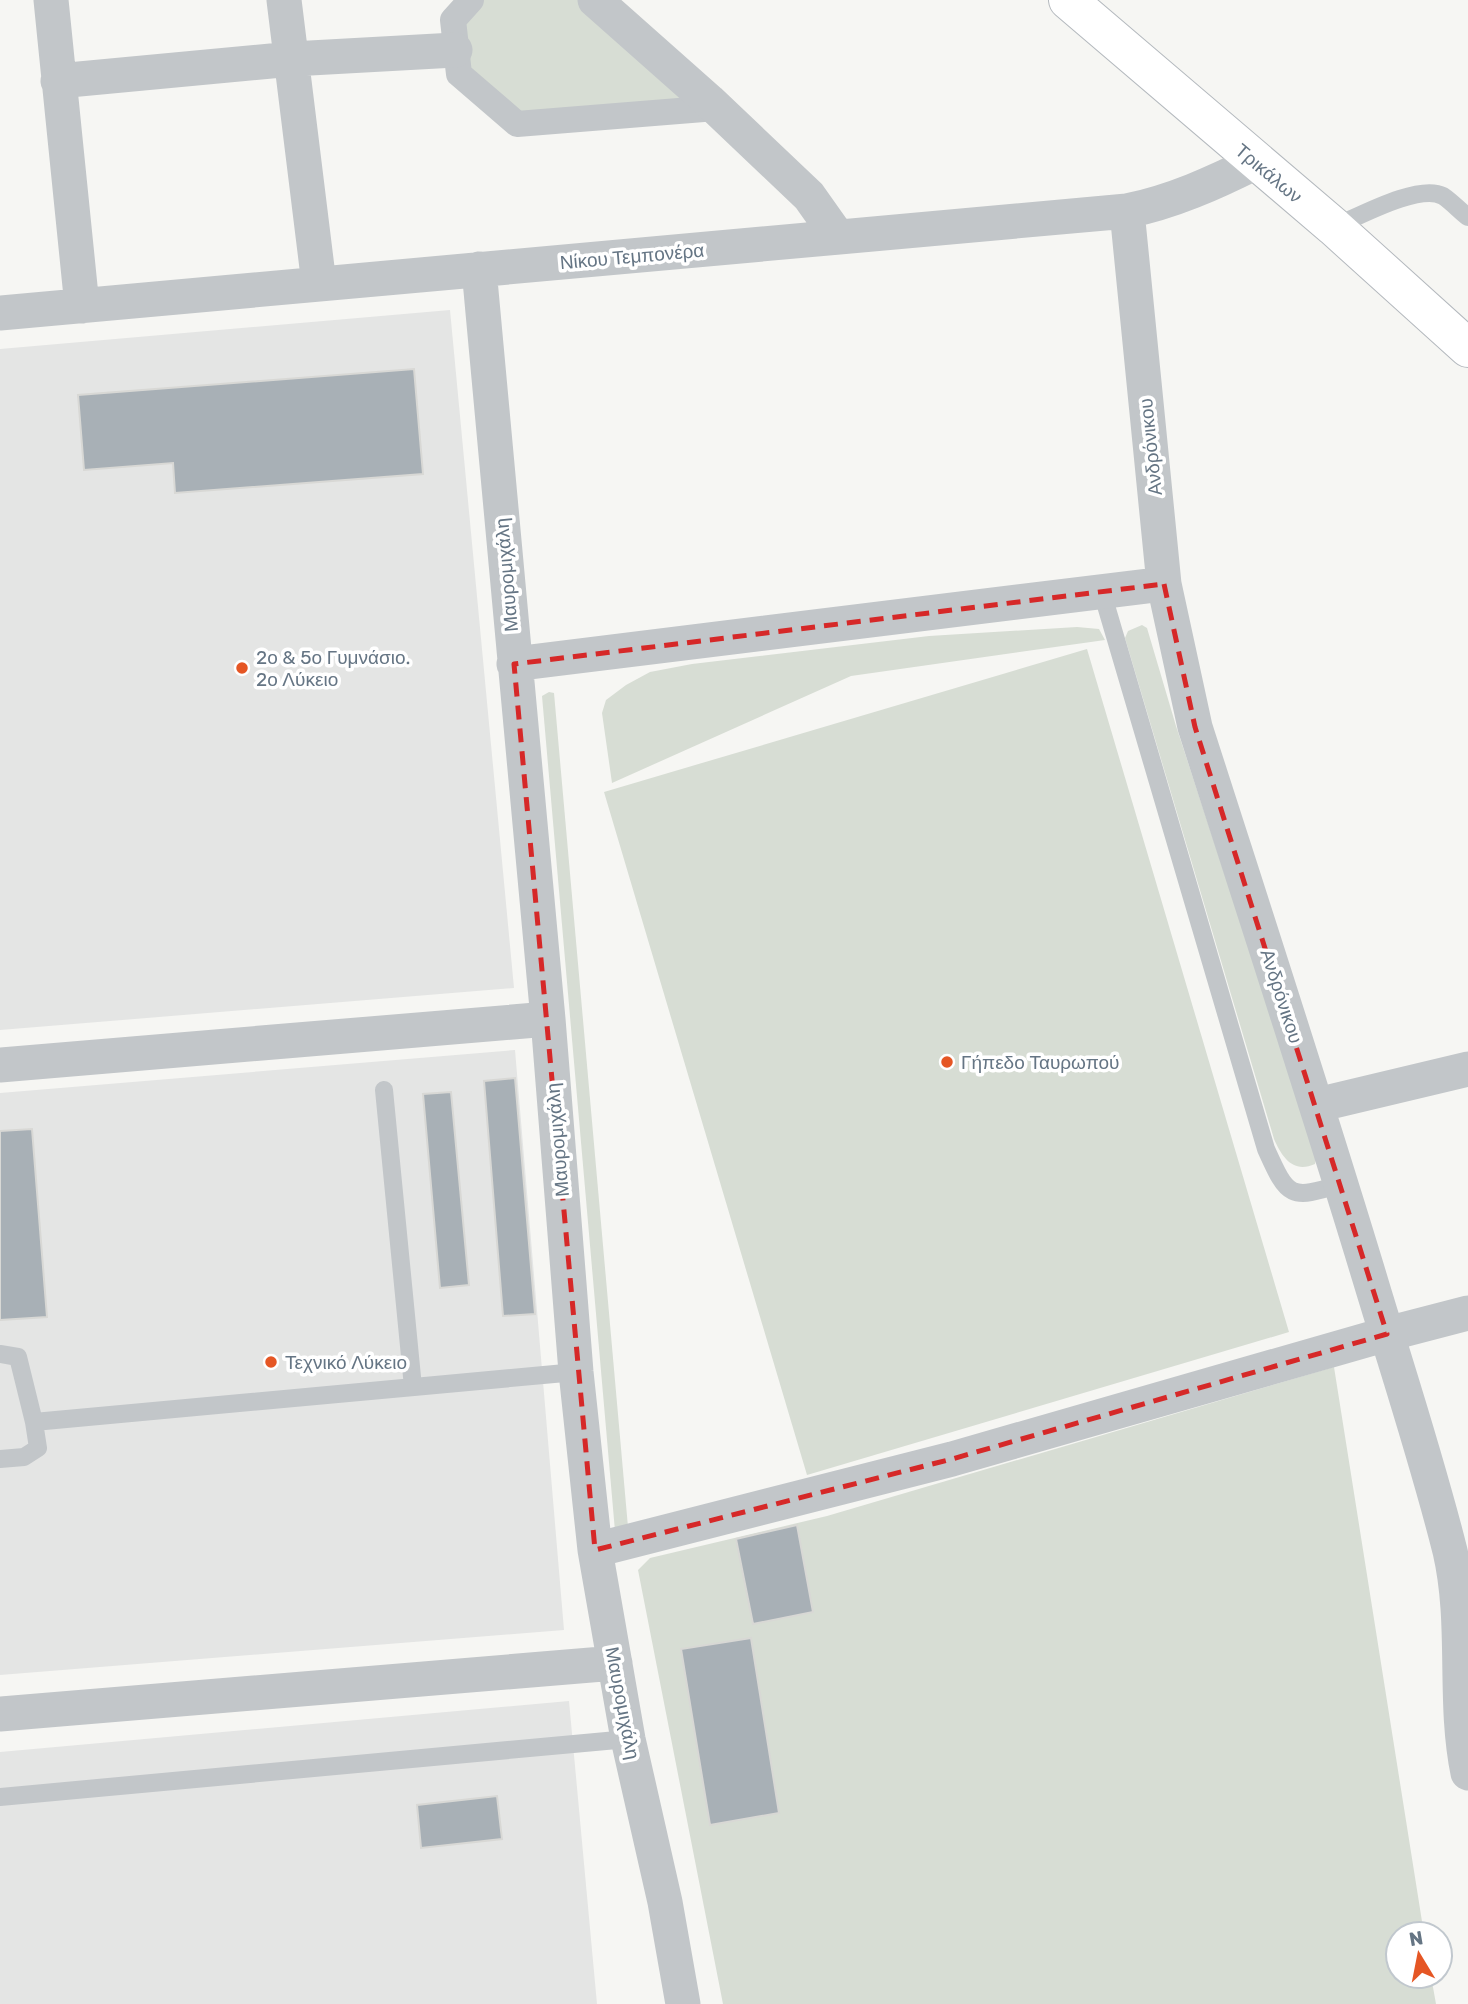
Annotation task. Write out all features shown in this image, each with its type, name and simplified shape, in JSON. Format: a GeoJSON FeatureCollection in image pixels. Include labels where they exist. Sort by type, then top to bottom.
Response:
{"type":"FeatureCollection","features":[{"type":"Feature","properties":{"kind":"main road","name":"Τρικάλων"},"geometry":{"type":"LineString","coordinates":[[1068,0],[1467,344]]}},
{"type":"Feature","properties":{"kind":"street"},"geometry":{"type":"LineString","coordinates":[[51,0],[82,306]]}},
{"type":"Feature","properties":{"kind":"street"},"geometry":{"type":"LineString","coordinates":[[284,0],[319,284]]}},
{"type":"Feature","properties":{"kind":"street"},"geometry":{"type":"LineString","coordinates":[[471,0],[453,20],[459,74],[517,124],[716,108]]}},
{"type":"Feature","properties":{"kind":"street"},"geometry":{"type":"LineString","coordinates":[[600,2],[816,204],[838,237]]}},
{"type":"Feature","properties":{"kind":"street"},"geometry":{"type":"LineString","coordinates":[[58,81],[292,59],[455,50]]}},
{"type":"Feature","properties":{"kind":"street","name":"Νίκου Τεμπονέρα"},"geometry":{"type":"LineString","coordinates":[[0,313],[1127,211],[1181,196],[1256,162]]}},
{"type":"Feature","properties":{"kind":"street","name":"Ανδρόνικου"},"geometry":{"type":"LineString","coordinates":[[1127,211],[1164,584],[1195,727],[1317,1105],[1387,1334],[1455,1523],[1450,1554],[1459,1612],[1466,1751]]}},
{"type":"Feature","properties":{"kind":"street","name":"Μαυρομιχάλη"},"geometry":{"type":"LineString","coordinates":[[479,270],[548,1019],[576,1372],[595,1550],[628,1739],[665,1902],[683,2004]]}},
{"type":"Feature","properties":{"kind":"street"},"geometry":{"type":"LineString","coordinates":[[514,664],[1164,584]]}},
{"type":"Feature","properties":{"kind":"street"},"geometry":{"type":"LineString","coordinates":[[0,1065],[548,1019]]}},
{"type":"Feature","properties":{"kind":"street"},"geometry":{"type":"LineString","coordinates":[[1317,1105],[1468,1069]]}},
{"type":"Feature","properties":{"kind":"street"},"geometry":{"type":"LineString","coordinates":[[595,1550],[952,1459],[1468,1313]]}},
{"type":"Feature","properties":{"kind":"street"},"geometry":{"type":"LineString","coordinates":[[0,1714],[615,1663]]}},
{"type":"Feature","properties":{"kind":"lane"},"geometry":{"type":"LineString","coordinates":[[1334,227],[1412,195],[1428,193],[1441,195],[1468,218]]}},
{"type":"Feature","properties":{"kind":"lane"},"geometry":{"type":"LineString","coordinates":[[1102,592],[1266,1149],[1278,1177],[1292,1192],[1307,1194],[1341,1184]]}},
{"type":"Feature","properties":{"kind":"lane"},"geometry":{"type":"LineString","coordinates":[[384,1090],[413,1387]]}},
{"type":"Feature","properties":{"kind":"lane"},"geometry":{"type":"LineString","coordinates":[[0,1354],[18,1357],[38,1448],[24,1457],[0,1459]]}},
{"type":"Feature","properties":{"kind":"lane"},"geometry":{"type":"LineString","coordinates":[[34,1422],[576,1372]]}},
{"type":"Feature","properties":{"kind":"lane"},"geometry":{"type":"LineString","coordinates":[[0,1797],[628,1739]]}},
{"type":"Feature","properties":{"kind":"highlighted area"},"geometry":{"type":"Polygon","coordinates":[[[1164,584],[1195,727],[1387,1334],[952,1459],[595,1550],[514,664],[1164,584]]]}},
{"type":"Feature","properties":{"kind":"shaded area"},"geometry":{"type":"Polygon","coordinates":[[[481,0],[593,0],[709,103],[519,118],[465,71],[460,25],[481,0]]]}},
{"type":"Feature","properties":{"kind":"shaded area","name":"2ο & 5ο Γυμνάσιο. 2ο Λύκειο"},"geometry":{"type":"Polygon","coordinates":[[[450,310],[514,988],[0,1030],[0,349],[450,310]]]}},
{"type":"Feature","properties":{"kind":"shaded area"},"geometry":{"type":"Polygon","coordinates":[[[1142,625],[1147,628],[1176,726],[1317,1155],[1315,1164],[1307,1167],[1289,1162],[1274,1139],[1125,638],[1128,631],[1142,625]]]}},
{"type":"Feature","properties":{"kind":"shaded area"},"geometry":{"type":"Polygon","coordinates":[[[1077,627],[1099,629],[1105,640],[851,676],[612,783],[602,713],[606,700],[650,672],[692,664],[929,636],[1077,627]]]}},
{"type":"Feature","properties":{"kind":"shaded area","name":"Γήπεδο Ταυρωπού"},"geometry":{"type":"Polygon","coordinates":[[[1087,649],[1289,1332],[807,1475],[604,792],[1087,649]]]}},
{"type":"Feature","properties":{"kind":"shaded area"},"geometry":{"type":"Polygon","coordinates":[[[549,692],[554,693],[628,1527],[615,1531],[542,696],[549,692]]]}},
{"type":"Feature","properties":{"kind":"shaded area","name":"Τεχνικό Λύκειο"},"geometry":{"type":"Polygon","coordinates":[[[515,1050],[564,1630],[0,1675],[0,1093],[515,1050]]]}},
{"type":"Feature","properties":{"kind":"shaded area"},"geometry":{"type":"Polygon","coordinates":[[[1334,1367],[1422,1920],[1384,1920],[1384,1990],[1434,1990],[1436,2004],[723,2004],[638,1570],[650,1558],[827,1516],[1334,1367]]]}},
{"type":"Feature","properties":{"kind":"shaded area"},"geometry":{"type":"Polygon","coordinates":[[[569,1701],[597,2004],[0,2004],[0,1752],[569,1701]]]}},
{"type":"Feature","properties":{"kind":"building"},"geometry":{"type":"Polygon","coordinates":[[[414,369],[423,474],[175,493],[173,463],[84,470],[78,395],[414,369]]]}},
{"type":"Feature","properties":{"kind":"building"},"geometry":{"type":"Polygon","coordinates":[[[515,1078],[535,1314],[503,1316],[484,1081],[515,1078]]]}},
{"type":"Feature","properties":{"kind":"building"},"geometry":{"type":"Polygon","coordinates":[[[451,1092],[469,1285],[440,1288],[423,1094],[451,1092]]]}},
{"type":"Feature","properties":{"kind":"building"},"geometry":{"type":"Polygon","coordinates":[[[32,1129],[47,1317],[0,1320],[0,1131],[32,1129]]]}},
{"type":"Feature","properties":{"kind":"building"},"geometry":{"type":"Polygon","coordinates":[[[797,1525],[813,1612],[753,1624],[736,1539],[797,1525]]]}},
{"type":"Feature","properties":{"kind":"building"},"geometry":{"type":"Polygon","coordinates":[[[751,1638],[779,1813],[710,1825],[681,1649],[751,1638]]]}},
{"type":"Feature","properties":{"kind":"building"},"geometry":{"type":"Polygon","coordinates":[[[497,1796],[502,1839],[421,1848],[417,1805],[497,1796]]]}},
{"type":"Feature","properties":{"kind":"place","name":"2ο & 5ο Γυμνάσιο. 2ο Λύκειο"},"geometry":{"type":"Point","coordinates":[242,668]}},
{"type":"Feature","properties":{"kind":"place","name":"Γήπεδο Ταυρωπού"},"geometry":{"type":"Point","coordinates":[947,1062]}},
{"type":"Feature","properties":{"kind":"place","name":"Τεχνικό Λύκειο"},"geometry":{"type":"Point","coordinates":[271,1362]}}]}
